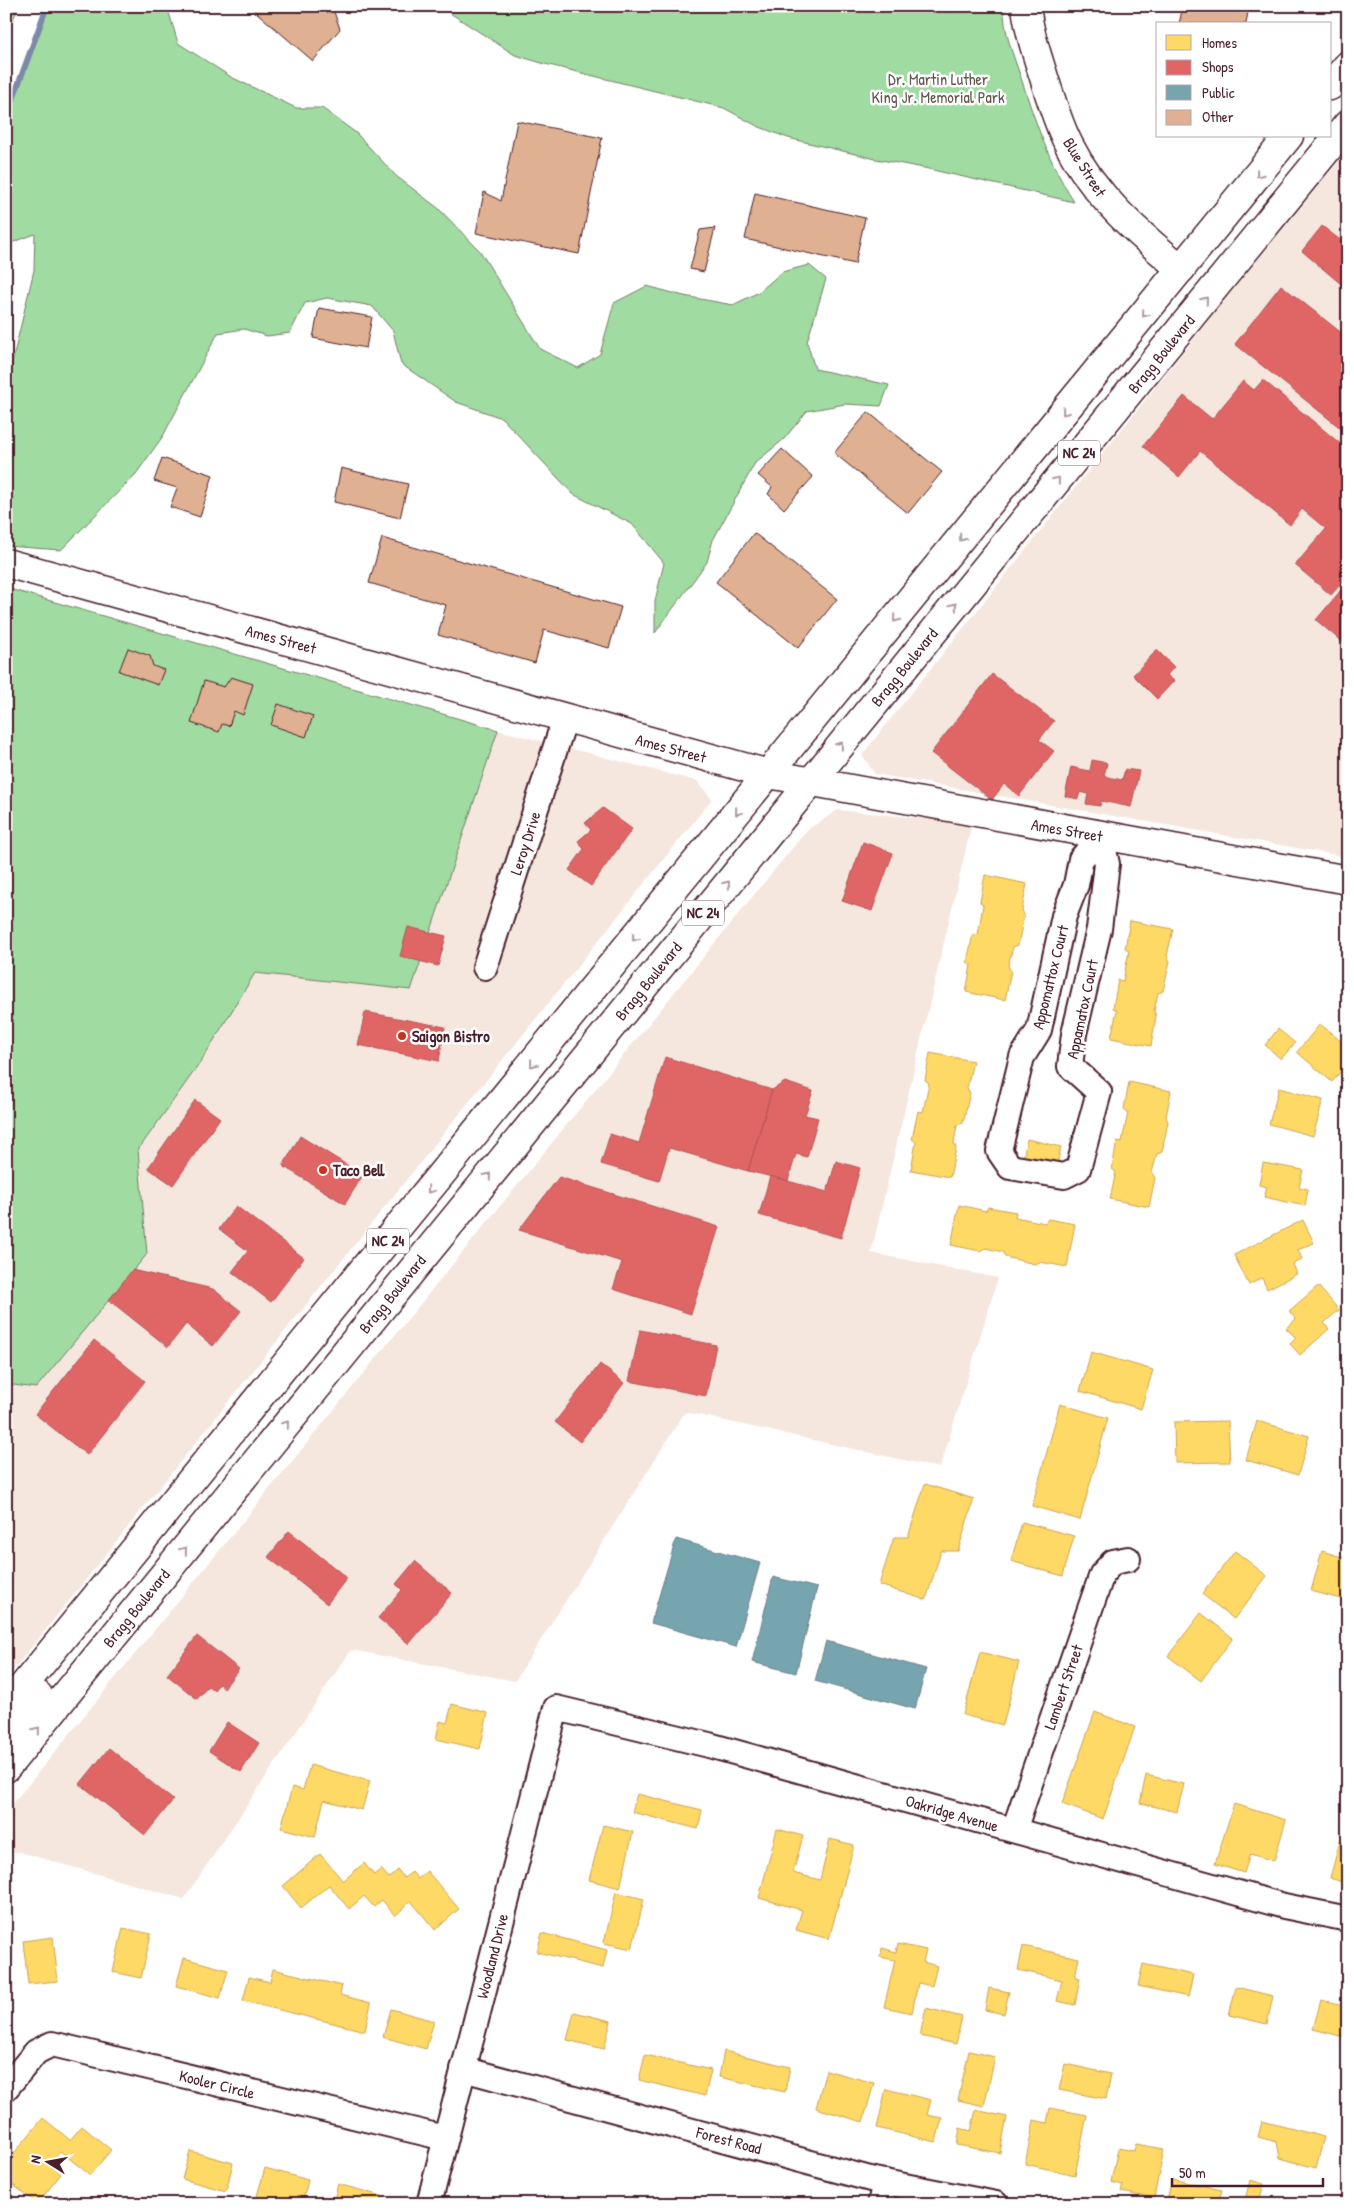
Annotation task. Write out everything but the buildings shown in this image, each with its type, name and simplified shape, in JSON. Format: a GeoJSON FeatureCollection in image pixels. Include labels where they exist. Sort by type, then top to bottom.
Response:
{"type":"FeatureCollection","features":[{"type":"Feature","properties":{"kind":"main road","name":"Blue Street"},"geometry":{"type":"LineString","coordinates":[[1026,6],[1035,49],[1056,115],[1078,163],[1113,209],[1181,269]]}},
{"type":"Feature","properties":{"kind":"main road","name":"Bragg Boulevard"},"geometry":{"type":"LineString","coordinates":[[6,1768],[1348,124]]}},
{"type":"Feature","properties":{"kind":"main road","name":"NC 24"},"geometry":{"type":"LineString","coordinates":[[6,1707],[1288,138]]}},
{"type":"Feature","properties":{"kind":"main road","name":"Ames Street"},"geometry":{"type":"LineString","coordinates":[[6,563],[769,774],[809,783],[1348,880]]}},
{"type":"Feature","properties":{"kind":"main road"},"geometry":{"type":"LineString","coordinates":[[6,1735],[65,1662],[69,1631]]}},
{"type":"Feature","properties":{"kind":"street","name":"Leroy Drive"},"geometry":{"type":"LineString","coordinates":[[485,967],[565,718]]}},
{"type":"Feature","properties":{"kind":"street","name":"Appomattox Court"},"geometry":{"type":"LineString","coordinates":[[999,1151],[1022,1056],[1039,1030],[1064,916],[1076,885],[1081,859],[1101,836]]}},
{"type":"Feature","properties":{"kind":"street","name":"Appamatox Court"},"geometry":{"type":"LineString","coordinates":[[999,1151],[1010,1166],[1064,1176],[1078,1169],[1099,1092],[1070,1066],[1074,1034],[1099,929],[1107,864],[1101,836]]}},
{"type":"Feature","properties":{"kind":"street","name":"Lambert Street"},"geometry":{"type":"LineString","coordinates":[[1014,1830],[1102,1574],[1113,1562],[1128,1559]]}},
{"type":"Feature","properties":{"kind":"street","name":"Oakridge Avenue"},"geometry":{"type":"LineString","coordinates":[[556,1708],[709,1745],[1284,1906],[1348,1919]]}},
{"type":"Feature","properties":{"kind":"street","name":"Woodland Drive"},"geometry":{"type":"LineString","coordinates":[[429,2204],[556,1708]]}},
{"type":"Feature","properties":{"kind":"street","name":"Kooler Circle"},"geometry":{"type":"LineString","coordinates":[[6,2088],[36,2052],[52,2044],[446,2138]]}},
{"type":"Feature","properties":{"kind":"street","name":"Forest Road"},"geometry":{"type":"LineString","coordinates":[[464,2069],[882,2193],[996,2204]]}},
{"type":"Feature","properties":{"kind":"shaded area"},"geometry":{"type":"Polygon","coordinates":[[[1348,150],[1348,857],[875,774],[862,755],[1216,311],[1348,150]]]}},
{"type":"Feature","properties":{"kind":"shaded area"},"geometry":{"type":"Polygon","coordinates":[[[498,730],[697,781],[712,799],[6,1679],[6,1384],[36,1388],[146,1254],[138,1150],[200,1063],[255,973],[411,989],[498,730]]]}},
{"type":"Feature","properties":{"kind":"shaded area"},"geometry":{"type":"Polygon","coordinates":[[[838,810],[972,823],[871,1253],[998,1278],[940,1468],[685,1412],[515,1681],[351,1650],[184,1899],[20,1852],[6,1853],[6,1812],[807,830],[838,810]]]}},
{"type":"Feature","properties":{"kind":"green space"},"geometry":{"type":"Polygon","coordinates":[[[6,6],[19,6],[6,35],[6,6]]]}},
{"type":"Feature","properties":{"kind":"green space"},"geometry":{"type":"Polygon","coordinates":[[[48,6],[167,6],[178,43],[231,77],[296,108],[322,108],[356,133],[396,176],[438,208],[480,251],[540,349],[578,368],[600,354],[614,303],[647,286],[684,296],[733,305],[759,292],[782,272],[809,265],[826,279],[807,342],[815,369],[889,385],[881,406],[845,404],[807,411],[784,439],[755,463],[713,540],[707,562],[655,633],[655,601],[664,563],[632,524],[573,494],[502,418],[456,402],[401,364],[393,331],[372,306],[327,298],[305,303],[290,333],[267,336],[244,329],[218,333],[163,436],[136,474],[61,550],[6,546],[6,388],[34,270],[35,234],[6,245],[6,118],[48,6]]]}},
{"type":"Feature","properties":{"kind":"green space","name":"Dr. Martin Luther King Jr. Memorial Park"},"geometry":{"type":"Polygon","coordinates":[[[439,6],[1004,6],[1009,42],[1043,142],[1074,202],[788,138],[757,126],[724,108],[515,55],[439,6]]]}},
{"type":"Feature","properties":{"kind":"green space"},"geometry":{"type":"Polygon","coordinates":[[[6,588],[498,730],[411,990],[255,973],[200,1063],[138,1150],[147,1254],[36,1388],[6,1384],[6,588]]]}},
{"type":"Feature","properties":{"kind":"waterway"},"geometry":{"type":"LineString","coordinates":[[6,118],[47,6]]}},
{"type":"Feature","properties":{"kind":"place","name":"Saigon Bistro"},"geometry":{"type":"Point","coordinates":[402,1036]}},
{"type":"Feature","properties":{"kind":"place","name":"Taco Bell"},"geometry":{"type":"Point","coordinates":[323,1170]}}]}
